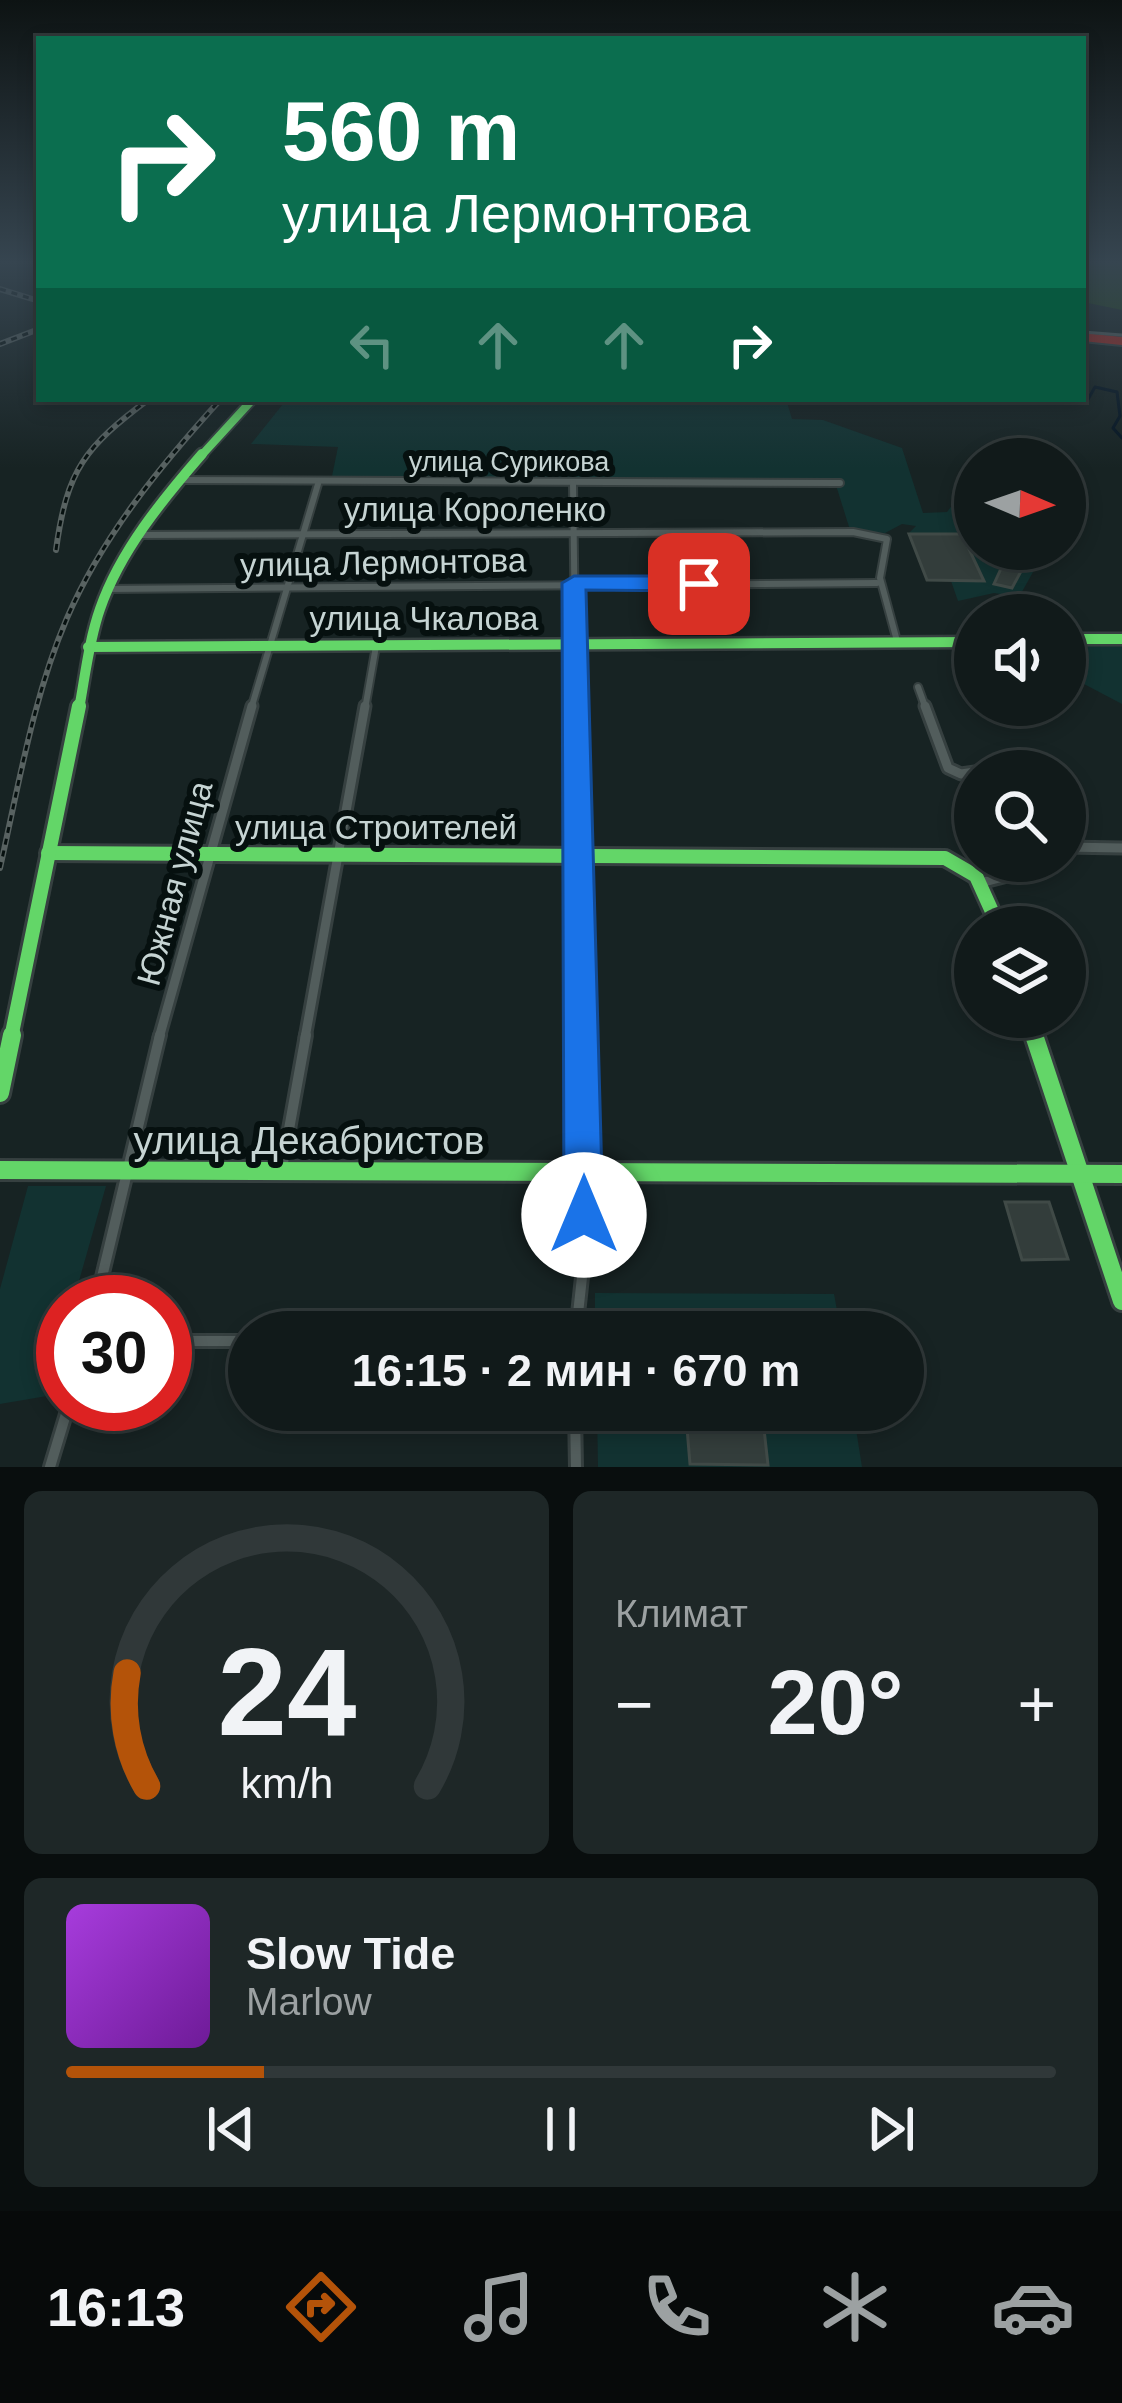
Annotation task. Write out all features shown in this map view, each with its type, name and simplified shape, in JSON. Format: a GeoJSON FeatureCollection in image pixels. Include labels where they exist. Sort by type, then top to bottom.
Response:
{"type":"FeatureCollection","features":[{"type":"Feature","properties":{"kind":"main road"},"geometry":{"type":"LineString","coordinates":[[1086,338],[1122,341]]}},
{"type":"Feature","properties":{"kind":"main road"},"geometry":{"type":"LineString","coordinates":[[0,1093],[88,647],[105,589],[134,535],[250,402]]}},
{"type":"Feature","properties":{"kind":"main road"},"geometry":{"type":"LineString","coordinates":[[1086,639],[1122,639]]}},
{"type":"Feature","properties":{"kind":"main road","name":"улица Чкалова"},"geometry":{"type":"LineString","coordinates":[[88,647],[954,642]]}},
{"type":"Feature","properties":{"kind":"main road","name":"улица Строителей"},"geometry":{"type":"LineString","coordinates":[[48,853],[579,854],[945,858],[954,862]]}},
{"type":"Feature","properties":{"kind":"main road"},"geometry":{"type":"LineString","coordinates":[[984,882],[992,906]]}},
{"type":"Feature","properties":{"kind":"main road"},"geometry":{"type":"LineString","coordinates":[[1035,1038],[1122,1301]]}},
{"type":"Feature","properties":{"kind":"main road","name":"улица Декабристов"},"geometry":{"type":"LineString","coordinates":[[0,1170],[1122,1174]]}},
{"type":"Feature","properties":{"kind":"street","name":"улица Сурикова"},"geometry":{"type":"LineString","coordinates":[[178,480],[840,483]]}},
{"type":"Feature","properties":{"kind":"street"},"geometry":{"type":"LineString","coordinates":[[573,483],[584,1259],[578,1311]]}},
{"type":"Feature","properties":{"kind":"street","name":"Южная улица"},"geometry":{"type":"LineString","coordinates":[[102,1275],[124,1170],[208,855],[318,484]]}},
{"type":"Feature","properties":{"kind":"street","name":"улица Короленко"},"geometry":{"type":"LineString","coordinates":[[134,535],[853,532],[887,539],[879,559],[878,584]]}},
{"type":"Feature","properties":{"kind":"street"},"geometry":{"type":"LineString","coordinates":[[878,584],[897,641]]}},
{"type":"Feature","properties":{"kind":"street","name":"улица Лермонтова"},"geometry":{"type":"LineString","coordinates":[[105,589],[878,584]]}},
{"type":"Feature","properties":{"kind":"street"},"geometry":{"type":"LineString","coordinates":[[281,1169],[376,646]]}},
{"type":"Feature","properties":{"kind":"street"},"geometry":{"type":"LineString","coordinates":[[918,687],[948,768],[954,771]]}},
{"type":"Feature","properties":{"kind":"street"},"geometry":{"type":"LineString","coordinates":[[1086,848],[1122,848]]}},
{"type":"Feature","properties":{"kind":"street"},"geometry":{"type":"LineString","coordinates":[[192,1341],[228,1341]]}},
{"type":"Feature","properties":{"kind":"street"},"geometry":{"type":"LineString","coordinates":[[50,1467],[61,1431]]}},
{"type":"Feature","properties":{"kind":"street"},"geometry":{"type":"LineString","coordinates":[[575,1431],[576,1467]]}},
{"type":"Feature","properties":{"kind":"shaded area"},"geometry":{"type":"Polygon","coordinates":[[[285,402],[787,402],[792,419],[823,420],[902,448],[923,513],[947,512],[954,503],[954,570],[1034,570],[1021,594],[956,594],[951,581],[927,580],[909,533],[916,526],[902,524],[885,533],[850,530],[835,482],[331,481],[338,447],[251,444],[285,402]]]}},
{"type":"Feature","properties":{"kind":"shaded area"},"geometry":{"type":"Polygon","coordinates":[[[1086,641],[1122,641],[1122,704],[1086,685],[1086,641]]]}},
{"type":"Feature","properties":{"kind":"shaded area"},"geometry":{"type":"Polygon","coordinates":[[[28,1186],[106,1186],[81,1275],[36,1275],[36,1398],[0,1404],[0,1289],[28,1186]]]}},
{"type":"Feature","properties":{"kind":"shaded area"},"geometry":{"type":"Polygon","coordinates":[[[595,1293],[834,1294],[837,1311],[595,1311],[595,1293]]]}},
{"type":"Feature","properties":{"kind":"shaded area"},"geometry":{"type":"Polygon","coordinates":[[[597,1431],[856,1431],[862,1467],[598,1467],[597,1431]]]}},
{"type":"Feature","properties":{"kind":"building"},"geometry":{"type":"Polygon","coordinates":[[[909,534],[954,534],[954,570],[979,570],[984,581],[927,580],[909,534]]]}},
{"type":"Feature","properties":{"kind":"building"},"geometry":{"type":"Polygon","coordinates":[[[1000,570],[1022,570],[1012,588],[994,584],[1000,570]]]}},
{"type":"Feature","properties":{"kind":"building"},"geometry":{"type":"Polygon","coordinates":[[[1005,1202],[1049,1202],[1068,1259],[1022,1260],[1005,1202]]]}},
{"type":"Feature","properties":{"kind":"building"},"geometry":{"type":"Polygon","coordinates":[[[687,1431],[764,1431],[768,1465],[690,1464],[687,1431]]]}},
{"type":"Feature","properties":{"kind":"waterway"},"geometry":{"type":"LineString","coordinates":[[1086,401],[1095,387],[1117,392],[1120,416],[1113,428],[1122,438]]}},
{"type":"Feature","properties":{"kind":"tram line"},"geometry":{"type":"LineString","coordinates":[[1086,332],[1122,335]]}},
{"type":"Feature","properties":{"kind":"railway"},"geometry":{"type":"LineString","coordinates":[[0,344],[33,331]]}},
{"type":"Feature","properties":{"kind":"railway"},"geometry":{"type":"LineString","coordinates":[[56,550],[66,499],[83,462],[109,431],[145,402]]}},
{"type":"Feature","properties":{"kind":"railway"},"geometry":{"type":"LineString","coordinates":[[0,868],[36,710],[81,587],[135,502],[218,402]]}},
{"type":"Feature","properties":{"kind":"traffic: fast"},"geometry":{"type":"LineString","coordinates":[[0,1093],[99,610],[130,551],[166,498],[250,402]]}},
{"type":"Feature","properties":{"kind":"traffic: fast"},"geometry":{"type":"LineString","coordinates":[[1086,639],[1122,639]]}},
{"type":"Feature","properties":{"kind":"traffic: fast"},"geometry":{"type":"LineString","coordinates":[[88,647],[954,642]]}},
{"type":"Feature","properties":{"kind":"traffic: fast"},"geometry":{"type":"LineString","coordinates":[[48,853],[945,858],[976,876],[990,906]]}},
{"type":"Feature","properties":{"kind":"traffic: fast"},"geometry":{"type":"LineString","coordinates":[[1035,1038],[1122,1301]]}},
{"type":"Feature","properties":{"kind":"traffic: fast"},"geometry":{"type":"LineString","coordinates":[[0,1170],[1122,1174]]}},
{"type":"Feature","properties":{"kind":"traffic: jam"},"geometry":{"type":"LineString","coordinates":[[1086,337],[1122,341]]}},
{"type":"Feature","properties":{"kind":"route"},"geometry":{"type":"LineString","coordinates":[[584,1215],[574,583],[699,584]]}}]}
